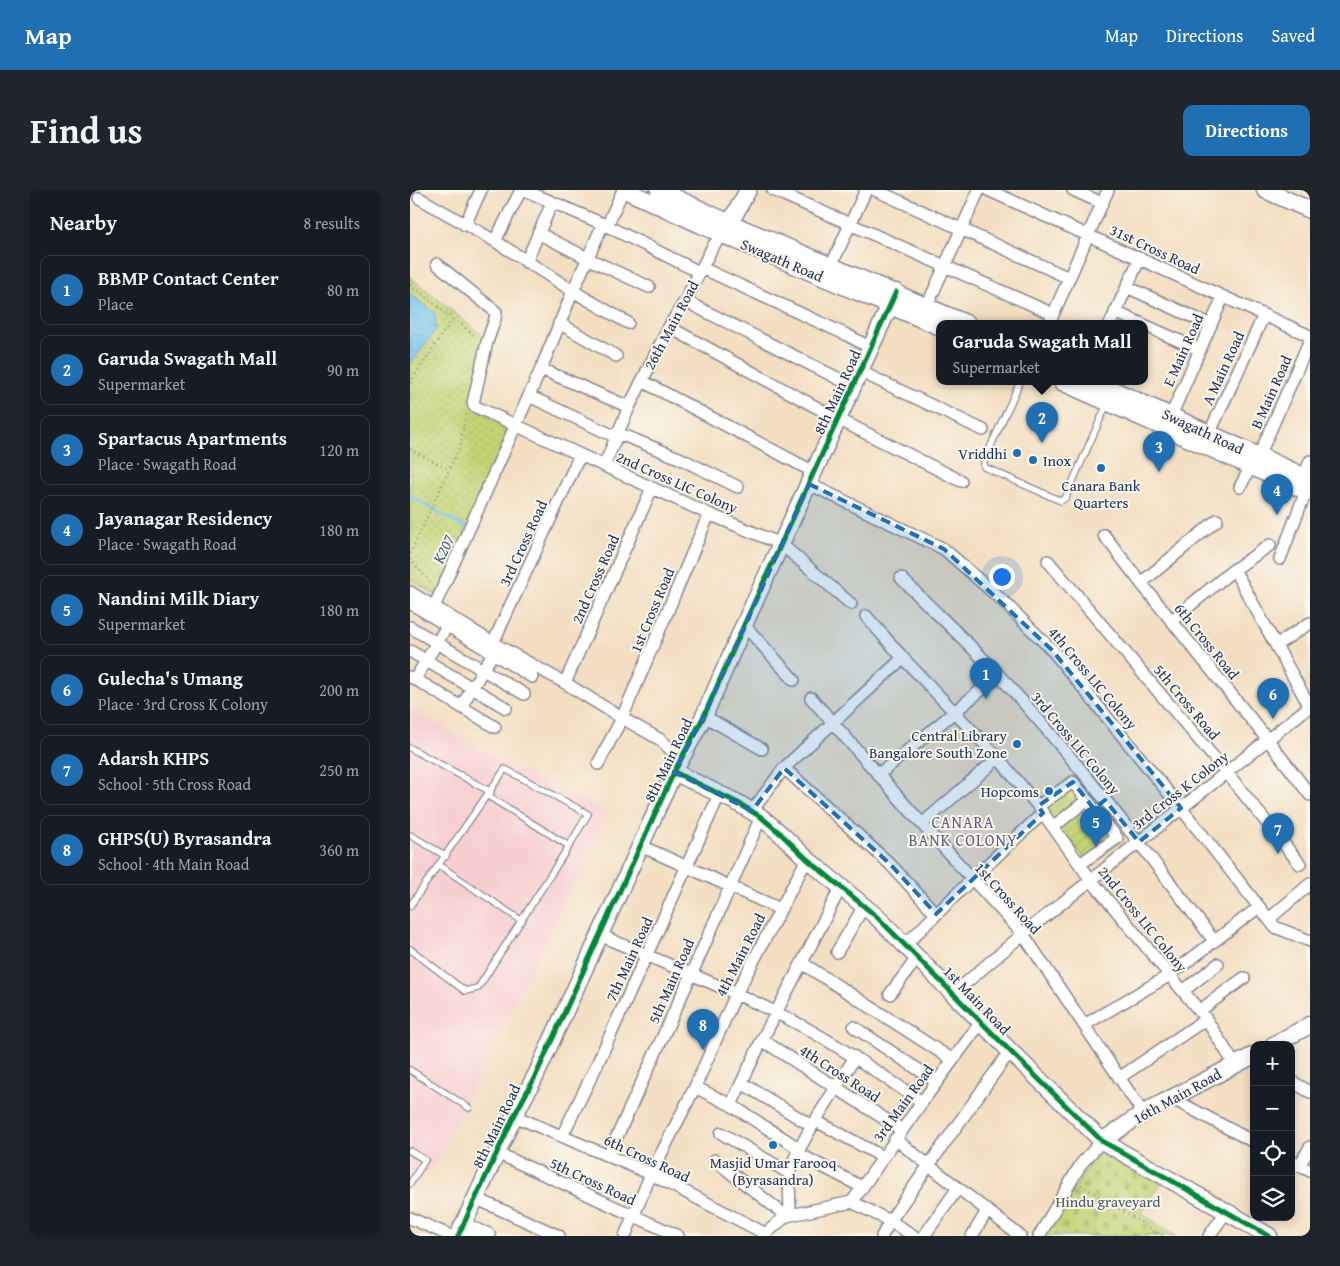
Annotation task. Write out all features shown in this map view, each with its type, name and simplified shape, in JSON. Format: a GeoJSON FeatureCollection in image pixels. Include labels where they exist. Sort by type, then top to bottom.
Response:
{"type":"FeatureCollection","features":[{"type":"Feature","properties":{"kind":"street"},"geometry":{"type":"LineString","coordinates":[[465,225],[482,190]]}},
{"type":"Feature","properties":{"kind":"street"},"geometry":{"type":"LineString","coordinates":[[495,241],[523,190],[605,225],[872,348]]}},
{"type":"Feature","properties":{"kind":"street"},"geometry":{"type":"LineString","coordinates":[[431,605],[529,396],[587,258],[624,190]]}},
{"type":"Feature","properties":{"kind":"street","name":"Swagath Road"},"geometry":{"type":"LineString","coordinates":[[624,190],[720,231],[894,299],[927,306],[959,320]]}},
{"type":"Feature","properties":{"kind":"street","name":"Swagath Road"},"geometry":{"type":"LineString","coordinates":[[659,190],[720,231],[831,266],[894,299],[936,325]]}},
{"type":"Feature","properties":{"kind":"street","name":"26th Main Road"},"geometry":{"type":"LineString","coordinates":[[604,466],[629,407],[720,231],[736,190]]}},
{"type":"Feature","properties":{"kind":"street","name":"26th Main Road"},"geometry":{"type":"LineString","coordinates":[[720,231],[748,190]]}},
{"type":"Feature","properties":{"kind":"street"},"geometry":{"type":"LineString","coordinates":[[774,190],[944,267],[1051,319],[1108,190]]}},
{"type":"Feature","properties":{"kind":"street"},"geometry":{"type":"LineString","coordinates":[[831,266],[866,190]]}},
{"type":"Feature","properties":{"kind":"street"},"geometry":{"type":"LineString","coordinates":[[875,190],[1069,278]]}},
{"type":"Feature","properties":{"kind":"street"},"geometry":{"type":"LineString","coordinates":[[927,306],[980,190]]}},
{"type":"Feature","properties":{"kind":"street","name":"31st Cross Road"},"geometry":{"type":"LineString","coordinates":[[988,190],[1140,258],[1310,338]]}},
{"type":"Feature","properties":{"kind":"street"},"geometry":{"type":"LineString","coordinates":[[1073,190],[1102,203]]}},
{"type":"Feature","properties":{"kind":"street"},"geometry":{"type":"LineString","coordinates":[[1293,190],[1310,198]]}},
{"type":"Feature","properties":{"kind":"street"},"geometry":{"type":"LineString","coordinates":[[1271,191],[1310,210]]}},
{"type":"Feature","properties":{"kind":"street"},"geometry":{"type":"LineString","coordinates":[[419,198],[495,241],[573,291],[628,323]]}},
{"type":"Feature","properties":{"kind":"street"},"geometry":{"type":"LineString","coordinates":[[526,262],[552,203]]}},
{"type":"Feature","properties":{"kind":"street"},"geometry":{"type":"LineString","coordinates":[[538,233],[648,287]]}},
{"type":"Feature","properties":{"kind":"street"},"geometry":{"type":"LineString","coordinates":[[1112,320],[1140,258]]}},
{"type":"Feature","properties":{"kind":"street"},"geometry":{"type":"LineString","coordinates":[[438,264],[496,312],[487,342],[472,409]]}},
{"type":"Feature","properties":{"kind":"street"},"geometry":{"type":"LineString","coordinates":[[1127,287],[1211,325]]}},
{"type":"Feature","properties":{"kind":"street","name":"E Main Road"},"geometry":{"type":"LineString","coordinates":[[1171,416],[1223,297]]}},
{"type":"Feature","properties":{"kind":"street","name":"8th Main Road"},"geometry":{"type":"LineString","coordinates":[[457,1233],[536,1075],[677,766],[704,716],[894,299]]}},
{"type":"Feature","properties":{"kind":"street"},"geometry":{"type":"LineString","coordinates":[[685,301],[853,386]]}},
{"type":"Feature","properties":{"kind":"street"},"geometry":{"type":"LineString","coordinates":[[1115,312],[1133,320]]}},
{"type":"Feature","properties":{"kind":"street","name":"A Main Road"},"geometry":{"type":"LineString","coordinates":[[1209,434],[1264,315]]}},
{"type":"Feature","properties":{"kind":"street"},"geometry":{"type":"LineString","coordinates":[[560,324],[616,356]]}},
{"type":"Feature","properties":{"kind":"street"},"geometry":{"type":"LineString","coordinates":[[669,327],[838,420],[961,481]]}},
{"type":"Feature","properties":{"kind":"street"},"geometry":{"type":"LineString","coordinates":[[1148,327],[1200,350]]}},
{"type":"Feature","properties":{"kind":"street","name":"B Main Road"},"geometry":{"type":"LineString","coordinates":[[1240,487],[1255,461],[1310,338]]}},
{"type":"Feature","properties":{"kind":"street"},"geometry":{"type":"LineString","coordinates":[[541,369],[629,407]]}},
{"type":"Feature","properties":{"kind":"street"},"geometry":{"type":"LineString","coordinates":[[860,371],[983,430]]}},
{"type":"Feature","properties":{"kind":"street","name":"4th Cross LIC Colony"},"geometry":{"type":"LineString","coordinates":[[642,381],[812,478],[944,549],[1004,602],[1052,650],[1182,808],[1276,928],[1310,941]]}},
{"type":"Feature","properties":{"kind":"street","name":"Swagath Road"},"geometry":{"type":"LineString","coordinates":[[1069,385],[1255,461],[1308,480]]}},
{"type":"Feature","properties":{"kind":"street","name":"Swagath Road"},"geometry":{"type":"LineString","coordinates":[[1103,385],[1209,434],[1255,461]]}},
{"type":"Feature","properties":{"kind":"street"},"geometry":{"type":"LineString","coordinates":[[529,396],[617,435],[679,458],[738,487]]}},
{"type":"Feature","properties":{"kind":"street","name":"2nd Cross LIC Colony"},"geometry":{"type":"LineString","coordinates":[[472,409],[515,426],[709,514],[781,544],[851,604]]}},
{"type":"Feature","properties":{"kind":"street","name":"3rd Cross Road"},"geometry":{"type":"LineString","coordinates":[[461,707],[484,670],[580,455]]}},
{"type":"Feature","properties":{"kind":"street"},"geometry":{"type":"LineString","coordinates":[[1280,559],[1308,480]]}},
{"type":"Feature","properties":{"kind":"street","name":"2nd Cross Road"},"geometry":{"type":"LineString","coordinates":[[565,683],[652,488]]}},
{"type":"Feature","properties":{"kind":"street","name":"1st Cross Road"},"geometry":{"type":"LineString","coordinates":[[598,764],[622,718],[709,514]]}},
{"type":"Feature","properties":{"kind":"street"},"geometry":{"type":"LineString","coordinates":[[1141,584],[1217,520]]}},
{"type":"Feature","properties":{"kind":"street","name":"6th Cross Road"},"geometry":{"type":"LineString","coordinates":[[1104,535],[1310,795]]}},
{"type":"Feature","properties":{"kind":"street"},"geometry":{"type":"LineString","coordinates":[[1171,621],[1232,570],[1270,545]]}},
{"type":"Feature","properties":{"kind":"street","name":"5th Cross Road"},"geometry":{"type":"LineString","coordinates":[[1048,561],[1227,773],[1300,864]]}},
{"type":"Feature","properties":{"kind":"street"},"geometry":{"type":"LineString","coordinates":[[1232,570],[1235,571],[1310,707]]}},
{"type":"Feature","properties":{"kind":"street","name":"3rd Cross LIC Colony"},"geometry":{"type":"LineString","coordinates":[[901,578],[998,676],[1105,800],[1214,941]]}},
{"type":"Feature","properties":{"kind":"street"},"geometry":{"type":"LineString","coordinates":[[410,592],[532,677]]}},
{"type":"Feature","properties":{"kind":"street"},"geometry":{"type":"LineString","coordinates":[[410,604],[447,626],[565,683],[665,743],[677,766]]}},
{"type":"Feature","properties":{"kind":"street","name":"2nd Cross LIC Colony"},"geometry":{"type":"LineString","coordinates":[[866,616],[954,714],[998,758],[1053,827],[1091,880],[1203,1015],[1248,1060]]}},
{"type":"Feature","properties":{"kind":"street"},"geometry":{"type":"LineString","coordinates":[[1276,645],[1310,623]]}},
{"type":"Feature","properties":{"kind":"street"},"geometry":{"type":"LineString","coordinates":[[744,625],[794,680]]}},
{"type":"Feature","properties":{"kind":"street"},"geometry":{"type":"LineString","coordinates":[[447,626],[426,661],[412,678],[495,727]]}},
{"type":"Feature","properties":{"kind":"street"},"geometry":{"type":"LineString","coordinates":[[410,627],[524,694]]}},
{"type":"Feature","properties":{"kind":"street"},"geometry":{"type":"LineString","coordinates":[[410,651],[506,708]]}},
{"type":"Feature","properties":{"kind":"street","name":"5th Main Road"},"geometry":{"type":"LineString","coordinates":[[608,1156],[692,974],[730,886],[756,814],[784,768],[903,658]]}},
{"type":"Feature","properties":{"kind":"street"},"geometry":{"type":"LineString","coordinates":[[878,775],[998,676]]}},
{"type":"Feature","properties":{"kind":"street","name":"1st Cross Road"},"geometry":{"type":"LineString","coordinates":[[811,698],[1022,934],[1143,1113]]}},
{"type":"Feature","properties":{"kind":"street","name":"3rd Cross K Colony"},"geometry":{"type":"LineString","coordinates":[[954,993],[1022,934],[1310,707]]}},
{"type":"Feature","properties":{"kind":"street"},"geometry":{"type":"LineString","coordinates":[[704,716],[762,748]]}},
{"type":"Feature","properties":{"kind":"street"},"geometry":{"type":"LineString","coordinates":[[922,824],[998,758]]}},
{"type":"Feature","properties":{"kind":"street","name":"1st Main Road"},"geometry":{"type":"LineString","coordinates":[[677,766],[756,814],[864,906],[906,945],[1010,1052],[1102,1141],[1269,1236]]}},
{"type":"Feature","properties":{"kind":"street"},"geometry":{"type":"LineString","coordinates":[[784,768],[890,864],[936,914]]}},
{"type":"Feature","properties":{"kind":"street"},"geometry":{"type":"LineString","coordinates":[[906,945],[1040,810],[1073,782],[1117,838],[1080,864]]}},
{"type":"Feature","properties":{"kind":"street","name":"7th Main Road"},"geometry":{"type":"LineString","coordinates":[[562,1136],[595,1069],[720,793]]}},
{"type":"Feature","properties":{"kind":"street"},"geometry":{"type":"LineString","coordinates":[[1053,827],[1091,805],[1105,800]]}},
{"type":"Feature","properties":{"kind":"street"},"geometry":{"type":"LineString","coordinates":[[641,846],[780,909]]}},
{"type":"Feature","properties":{"kind":"street","name":"4th Main Road"},"geometry":{"type":"LineString","coordinates":[[625,1236],[651,1174],[695,1087],[736,994],[807,859]]}},
{"type":"Feature","properties":{"kind":"street"},"geometry":{"type":"LineString","coordinates":[[1269,919],[1310,884]]}},
{"type":"Feature","properties":{"kind":"street"},"geometry":{"type":"LineString","coordinates":[[731,1105],[776,1012],[841,887]]}},
{"type":"Feature","properties":{"kind":"street"},"geometry":{"type":"LineString","coordinates":[[837,952],[864,906]]}},
{"type":"Feature","properties":{"kind":"street"},"geometry":{"type":"LineString","coordinates":[[1084,1025],[1170,975],[1259,907]]}},
{"type":"Feature","properties":{"kind":"street"},"geometry":{"type":"LineString","coordinates":[[600,935],[776,1012],[855,1057],[922,1102]]}},
{"type":"Feature","properties":{"kind":"street"},"geometry":{"type":"LineString","coordinates":[[890,994],[918,957]]}},
{"type":"Feature","properties":{"kind":"street"},"geometry":{"type":"LineString","coordinates":[[802,963],[953,1060]]}},
{"type":"Feature","properties":{"kind":"street"},"geometry":{"type":"LineString","coordinates":[[1183,991],[1218,964]]}},
{"type":"Feature","properties":{"kind":"street"},"geometry":{"type":"LineString","coordinates":[[1119,1078],[1203,1015],[1244,978]]}},
{"type":"Feature","properties":{"kind":"street","name":"3rd Main Road"},"geometry":{"type":"LineString","coordinates":[[852,1202],[898,1135],[981,1022]]}},
{"type":"Feature","properties":{"kind":"street"},"geometry":{"type":"LineString","coordinates":[[1280,1041],[1310,1025]]}},
{"type":"Feature","properties":{"kind":"street"},"geometry":{"type":"LineString","coordinates":[[854,1027],[937,1082]]}},
{"type":"Feature","properties":{"kind":"street","name":"4th Cross Road"},"geometry":{"type":"LineString","coordinates":[[762,1040],[836,1088],[898,1135],[929,1165],[1020,1236]]}},
{"type":"Feature","properties":{"kind":"street"},"geometry":{"type":"LineString","coordinates":[[882,1236],[890,1221],[1010,1052]]}},
{"type":"Feature","properties":{"kind":"street"},"geometry":{"type":"LineString","coordinates":[[788,1216],[789,1173],[814,1124],[855,1057]]}},
{"type":"Feature","properties":{"kind":"street","name":"16th Main Road"},"geometry":{"type":"LineString","coordinates":[[1102,1141],[1143,1113],[1248,1060]]}},
{"type":"Feature","properties":{"kind":"street"},"geometry":{"type":"LineString","coordinates":[[742,1083],[814,1124],[883,1156]]}},
{"type":"Feature","properties":{"kind":"street"},"geometry":{"type":"LineString","coordinates":[[1295,1083],[1310,1092]]}},
{"type":"Feature","properties":{"kind":"street"},"geometry":{"type":"LineString","coordinates":[[695,1087],[731,1105],[799,1151],[862,1188]]}},
{"type":"Feature","properties":{"kind":"street"},"geometry":{"type":"LineString","coordinates":[[1171,1098],[1250,1140]]}},
{"type":"Feature","properties":{"kind":"street","name":"6th Cross Road"},"geometry":{"type":"LineString","coordinates":[[514,1116],[651,1174],[765,1235]]}},
{"type":"Feature","properties":{"kind":"street"},"geometry":{"type":"LineString","coordinates":[[721,1133],[789,1173]]}},
{"type":"Feature","properties":{"kind":"street"},"geometry":{"type":"LineString","coordinates":[[1039,1236],[1081,1164],[1102,1141]]}},
{"type":"Feature","properties":{"kind":"street"},"geometry":{"type":"LineString","coordinates":[[1310,1147],[1295,1163],[1310,1171]]}},
{"type":"Feature","properties":{"kind":"street","name":"5th Cross Road"},"geometry":{"type":"LineString","coordinates":[[497,1153],[678,1236]]}},
{"type":"Feature","properties":{"kind":"street"},"geometry":{"type":"LineString","coordinates":[[716,1160],[747,1187],[788,1216]]}},
{"type":"Feature","properties":{"kind":"street"},"geometry":{"type":"LineString","coordinates":[[924,1236],[958,1188]]}},
{"type":"Feature","properties":{"kind":"street"},"geometry":{"type":"LineString","coordinates":[[475,1198],[559,1236]]}},
{"type":"Feature","properties":{"kind":"street"},"geometry":{"type":"LineString","coordinates":[[765,1235],[788,1216],[852,1202],[890,1221],[914,1236]]}},
{"type":"Feature","properties":{"kind":"street"},"geometry":{"type":"LineString","coordinates":[[972,1236],[987,1211]]}},
{"type":"Feature","properties":{"kind":"street"},"geometry":{"type":"LineString","coordinates":[[1209,1236],[1226,1212]]}},
{"type":"Feature","properties":{"kind":"street"},"geometry":{"type":"LineString","coordinates":[[410,1218],[457,1233],[486,1236]]}},
{"type":"Feature","properties":{"kind":"lane"},"geometry":{"type":"LineString","coordinates":[[1019,385],[984,461],[984,467],[1061,501],[1066,497],[1108,402]]}},
{"type":"Feature","properties":{"kind":"lane"},"geometry":{"type":"LineString","coordinates":[[410,748],[489,794],[569,846]]}},
{"type":"Feature","properties":{"kind":"lane"},"geometry":{"type":"LineString","coordinates":[[410,906],[505,769],[588,814],[478,988],[465,991],[410,949]]}},
{"type":"Feature","properties":{"kind":"lane"},"geometry":{"type":"LineString","coordinates":[[410,835],[446,856]]}},
{"type":"Feature","properties":{"kind":"lane"},"geometry":{"type":"LineString","coordinates":[[439,865],[522,921]]}},
{"type":"Feature","properties":{"kind":"lane"},"geometry":{"type":"LineString","coordinates":[[410,1070],[469,1108]]}},
{"type":"Feature","properties":{"kind":"lane"},"geometry":{"type":"LineString","coordinates":[[410,1151],[425,1160],[410,1184]]}},
{"type":"Feature","properties":{"kind":"path"},"geometry":{"type":"LineString","coordinates":[[410,285],[473,334],[478,344]]}},
{"type":"Feature","properties":{"kind":"path"},"geometry":{"type":"LineString","coordinates":[[410,383],[453,318]]}},
{"type":"Feature","properties":{"kind":"path"},"geometry":{"type":"LineString","coordinates":[[410,554],[450,470],[472,409]]}},
{"type":"Feature","properties":{"kind":"path"},"geometry":{"type":"LineString","coordinates":[[410,449],[450,470]]}},
{"type":"Feature","properties":{"kind":"path"},"geometry":{"type":"LineString","coordinates":[[410,559],[412,559],[430,582]]}},
{"type":"Feature","properties":{"kind":"path"},"geometry":{"type":"LineString","coordinates":[[1081,1184],[1164,1236]]}},
{"type":"Feature","properties":{"kind":"highlighted area"},"geometry":{"type":"Polygon","coordinates":[[[809,484],[944,549],[1052,650],[1181,808],[1139,842],[1105,800],[1094,809],[1073,782],[1038,806],[1043,813],[936,914],[890,864],[784,768],[752,811],[674,772],[704,716],[809,484]]]}},
{"type":"Feature","properties":{"kind":"shaded area"},"geometry":{"type":"Polygon","coordinates":[[[410,708],[501,760],[609,813],[437,1161],[410,1193],[410,708]]]}},
{"type":"Feature","properties":{"kind":"green space"},"geometry":{"type":"Polygon","coordinates":[[[410,277],[483,336],[481,412],[512,428],[437,596],[410,579],[410,277]]]}},
{"type":"Feature","properties":{"kind":"green space"},"geometry":{"type":"Polygon","coordinates":[[[1074,776],[1123,840],[1090,865],[1041,803],[1074,776]]]}},
{"type":"Feature","properties":{"kind":"green space","name":"Hindu graveyard"},"geometry":{"type":"Polygon","coordinates":[[[1099,1148],[1162,1182],[1141,1213],[1176,1236],[1046,1236],[1099,1148]]]}},
{"type":"Feature","properties":{"kind":"water"},"geometry":{"type":"Polygon","coordinates":[[[410,294],[435,313],[436,329],[410,365],[410,294]]]}},
{"type":"Feature","properties":{"kind":"waterway","name":"K207"},"geometry":{"type":"LineString","coordinates":[[410,496],[466,528]]}},
{"type":"Feature","properties":{"kind":"cycle path"},"geometry":{"type":"LineString","coordinates":[[458,1236],[514,1116],[536,1075],[674,772],[704,716],[896,292]]}},
{"type":"Feature","properties":{"kind":"cycle path"},"geometry":{"type":"LineString","coordinates":[[674,772],[738,803],[761,817],[781,834],[807,859],[877,917],[1102,1141],[1269,1236]]}},
{"type":"Feature","properties":{"kind":"place","name":"Garuda Swagath Mall"},"geometry":{"type":"Point","coordinates":[1042,443]}},
{"type":"Feature","properties":{"kind":"place","name":"Vriddhi"},"geometry":{"type":"Point","coordinates":[1017,453]}},
{"type":"Feature","properties":{"kind":"place","name":"Inox"},"geometry":{"type":"Point","coordinates":[1033,460]}},
{"type":"Feature","properties":{"kind":"place","name":"Canara Bank Quarters"},"geometry":{"type":"Point","coordinates":[1101,468]}},
{"type":"Feature","properties":{"kind":"place","name":"Spartacus Apartments"},"geometry":{"type":"Point","coordinates":[1159,472]}},
{"type":"Feature","properties":{"kind":"place","name":"Jayanagar Residency"},"geometry":{"type":"Point","coordinates":[1277,515]}},
{"type":"Feature","properties":{"kind":"place","name":"BBMP Contact Center"},"geometry":{"type":"Point","coordinates":[986,699]}},
{"type":"Feature","properties":{"kind":"place","name":"Gulecha's Umang"},"geometry":{"type":"Point","coordinates":[1273,719]}},
{"type":"Feature","properties":{"kind":"place","name":"Central Library Bangalore South Zone"},"geometry":{"type":"Point","coordinates":[1017,744]}},
{"type":"Feature","properties":{"kind":"place","name":"Hopcoms"},"geometry":{"type":"Point","coordinates":[1049,791]}},
{"type":"Feature","properties":{"kind":"place","name":"Nandini Milk Diary"},"geometry":{"type":"Point","coordinates":[1096,847]}},
{"type":"Feature","properties":{"kind":"place","name":"Adarsh KHPS"},"geometry":{"type":"Point","coordinates":[1278,854]}},
{"type":"Feature","properties":{"kind":"place","name":"GHPS(U) Byrasandra"},"geometry":{"type":"Point","coordinates":[703,1050]}},
{"type":"Feature","properties":{"kind":"place","name":"Masjid Umar Farooq (Byrasandra)"},"geometry":{"type":"Point","coordinates":[773,1145]}},
{"type":"Feature","properties":{"kind":"district","name":"CANARA BANK COLONY"},"geometry":{"type":"Point","coordinates":[963,831]}}]}
